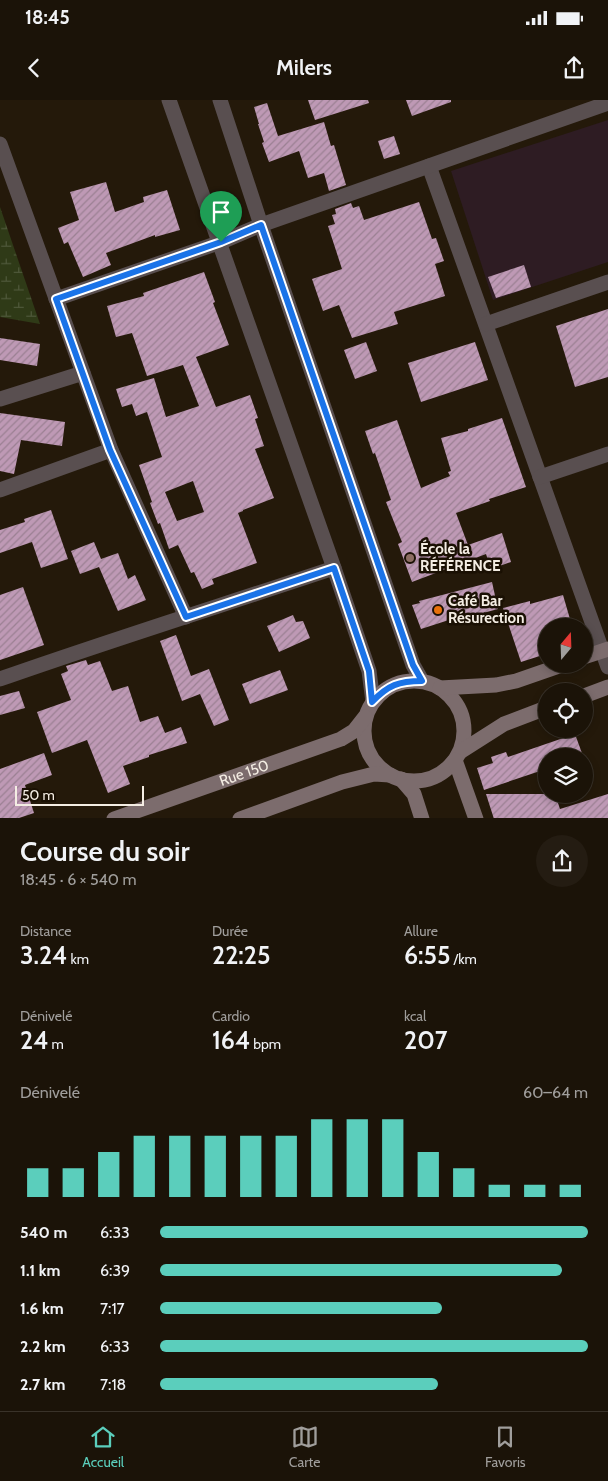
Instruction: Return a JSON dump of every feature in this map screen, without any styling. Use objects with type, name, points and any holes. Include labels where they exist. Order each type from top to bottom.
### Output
[{"type":"main road","points":[[593,654],[605,650]]},
{"type":"main road","points":[[440,688],[496,685],[516,681],[539,673]]},
{"type":"main road","points":[[422,818],[414,794],[395,777],[379,767],[370,756],[365,744],[363,730],[365,717],[372,702],[394,684],[407,681],[422,681],[440,688],[454,700],[462,717],[464,734],[457,756],[476,818]]},
{"type":"main road","points":[[593,693],[608,687]]},
{"type":"main road","points":[[240,818],[342,782],[374,774],[416,781],[431,778],[444,771],[457,756],[504,724],[538,711]]},
{"type":"main road","name":"Rue 150","points":[[114,818],[341,739],[354,731],[365,717]]},
{"type":"street","points":[[169,100],[221,242],[369,671],[372,702]]},
{"type":"street","points":[[220,100],[261,225],[413,665],[422,681]]},
{"type":"street","points":[[56,299],[608,104]]},
{"type":"street","points":[[0,146],[110,450],[186,617]]},
{"type":"street","points":[[429,166],[540,477],[605,650],[608,667]]},
{"type":"street","points":[[486,324],[608,282]]},
{"type":"street","points":[[0,399],[83,373]]},
{"type":"street","points":[[0,490],[110,450]]},
{"type":"street","points":[[540,477],[608,454]]},
{"type":"street","points":[[0,679],[70,654],[334,568]]},
{"type":"shaded area","points":[[608,120],[608,262],[493,300],[451,171]]},
{"type":"green space","points":[[0,207],[40,324],[0,317]]},
{"type":"building","points":[[308,100],[368,100],[369,103],[315,120]]},
{"type":"building","points":[[406,100],[451,100],[451,102],[412,116]]},
{"type":"building","points":[[267,103],[278,136],[324,122],[331,146],[334,145],[346,185],[329,191],[324,173],[308,178],[299,151],[269,162],[262,143],[264,142],[254,107]]},
{"type":"building","points":[[394,136],[400,154],[384,159],[378,141]]},
{"type":"building","points":[[106,182],[115,212],[144,202],[143,197],[167,190],[180,230],[155,237],[155,235],[106,253],[111,265],[83,277],[68,242],[64,244],[58,228],[79,220],[70,192]]},
{"type":"building","points":[[419,202],[432,239],[436,238],[444,261],[435,264],[445,296],[394,312],[398,324],[352,338],[339,305],[323,311],[312,279],[342,269],[328,226],[335,224],[332,215],[336,214],[335,209],[351,203],[353,208],[359,206],[364,220]]},
{"type":"building","points":[[524,265],[531,287],[496,298],[488,277]]},
{"type":"building","points":[[204,272],[215,302],[213,303],[229,345],[196,357],[216,407],[250,395],[258,418],[255,419],[264,446],[255,449],[274,498],[238,513],[257,563],[212,579],[214,584],[202,589],[194,572],[191,573],[178,545],[169,549],[160,523],[158,524],[150,503],[152,502],[139,465],[162,457],[147,412],[136,416],[132,404],[122,407],[116,389],[154,378],[166,417],[199,406],[183,365],[147,376],[132,333],[116,337],[107,306],[144,296],[143,293]],"holes":[[[193,481],[204,512],[177,521],[165,492]]]},
{"type":"building","points":[[608,309],[608,377],[575,387],[556,326]]},
{"type":"building","points":[[0,338],[40,344],[37,366],[0,360]]},
{"type":"building","points":[[366,342],[377,371],[355,379],[344,350]]},
{"type":"building","points":[[475,342],[488,380],[421,402],[408,363]]},
{"type":"building","points":[[0,413],[65,422],[62,446],[21,440],[14,474],[0,471]]},
{"type":"building","points":[[502,418],[526,487],[489,499],[490,501],[456,513],[468,545],[502,533],[511,562],[491,569],[486,554],[412,582],[398,544],[402,542],[386,502],[391,500],[375,453],[373,454],[365,431],[397,420],[421,488],[450,476],[448,472],[451,471],[441,438],[468,431],[468,429]]},
{"type":"building","points":[[51,510],[68,559],[41,568],[32,542],[0,553],[0,530],[25,522],[24,519]]},
{"type":"building","points":[[94,542],[101,559],[118,553],[128,579],[135,575],[146,600],[118,611],[99,567],[80,574],[71,551]]},
{"type":"building","points":[[492,582],[498,609],[453,621],[452,619],[421,629],[412,605],[420,603],[419,601]]},
{"type":"building","points":[[23,587],[44,645],[0,660],[0,595]]},
{"type":"building","points":[[563,595],[570,618],[538,618],[538,657],[521,662],[503,608],[530,601],[530,604]]},
{"type":"building","points":[[293,615],[296,622],[303,621],[310,638],[279,652],[267,626]]},
{"type":"building","points":[[176,635],[191,676],[209,669],[229,720],[214,726],[200,694],[182,701],[160,641]]},
{"type":"building","points":[[86,660],[88,665],[100,661],[112,691],[128,686],[140,722],[158,716],[165,733],[181,727],[187,743],[149,755],[149,757],[123,766],[130,784],[108,793],[87,740],[52,753],[37,712],[71,700],[61,674],[68,671],[66,666]]},
{"type":"building","points":[[280,670],[288,690],[250,704],[242,684]]},
{"type":"building","points":[[19,691],[25,708],[0,715],[0,696]]},
{"type":"building","points":[[563,738],[576,738],[580,748],[538,748],[538,772],[484,790],[477,768],[493,763],[491,757],[506,752],[508,757]]},
{"type":"building","points":[[44,753],[52,775],[25,785],[34,813],[19,818],[0,818],[0,769]]},
{"type":"building","points":[[486,794],[538,794],[538,803],[558,803],[560,809],[579,803],[593,803],[593,799],[608,794],[608,818],[494,818]]},
{"type":"place","name":"École la RÉFÉRENCE","points":[[410,558]]},
{"type":"place","name":"Café Bar Résurection","points":[[438,610]]},
{"type":"route","points":[[261,225],[413,665],[422,681],[407,681],[394,684],[372,702],[369,671],[334,568],[186,617],[110,450],[56,299],[221,242],[261,225]]}]
